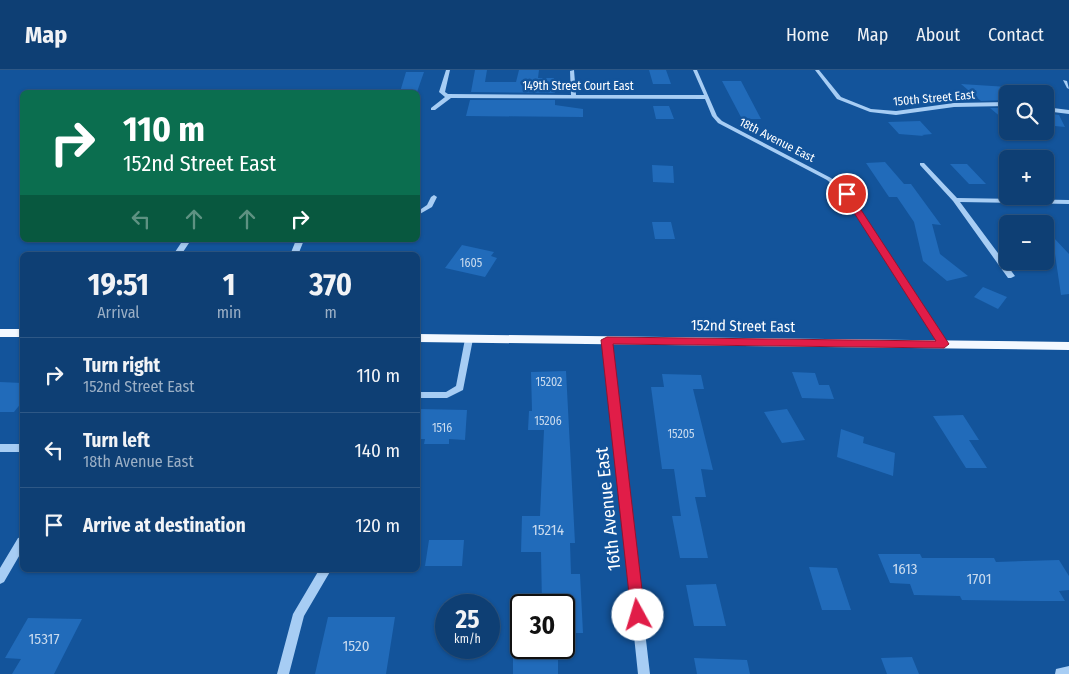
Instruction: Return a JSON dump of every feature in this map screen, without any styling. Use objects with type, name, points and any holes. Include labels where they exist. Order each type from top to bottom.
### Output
[{"type":"main road","points":[[0,333],[20,333]]},
{"type":"main road","name":"152nd Street East","points":[[420,338],[1069,346]]},
{"type":"street","points":[[433,109],[450,96],[442,92],[448,70]]},
{"type":"street","name":"18th Avenue East","points":[[695,70],[706,97],[720,122],[829,179],[847,194],[944,344]]},
{"type":"street","name":"150th Street East","points":[[817,70],[836,95],[854,106],[886,112],[904,112],[954,105],[999,104]]},
{"type":"street","points":[[572,71],[574,96]]},
{"type":"street","points":[[1065,80],[1069,88]]},
{"type":"street","name":"149th Street Court East","points":[[450,96],[706,97]]},
{"type":"street","points":[[1054,110],[1069,112]]},
{"type":"street","points":[[922,164],[955,200],[1011,276]]},
{"type":"street","points":[[420,212],[430,206],[434,196]]},
{"type":"street","points":[[955,200],[1069,202]]},
{"type":"street","points":[[420,395],[447,395],[460,388],[469,339]]},
{"type":"street","name":"16th Avenue East","points":[[607,340],[644,674]]},
{"type":"street","points":[[0,448],[20,448]]},
{"type":"street","points":[[0,578],[20,545]]},
{"type":"street","points":[[283,674],[299,614],[325,572]]},
{"type":"street","points":[[1061,674],[1069,672]]},
{"type":"building","points":[[475,70],[487,70],[485,82],[516,82],[519,70],[539,70],[538,78],[554,78],[555,93],[471,92]]},
{"type":"building","points":[[649,70],[666,70],[671,84],[653,84]]},
{"type":"building","points":[[406,72],[424,72],[418,90],[401,90]]},
{"type":"building","points":[[722,81],[741,81],[761,119],[742,119]]},
{"type":"building","points":[[961,84],[999,86],[999,100],[981,101]]},
{"type":"building","points":[[470,100],[555,100],[555,105],[583,109],[583,117],[466,116]]},
{"type":"building","points":[[653,106],[669,106],[674,119],[656,119]]},
{"type":"building","points":[[990,108],[999,108],[999,116]]},
{"type":"building","points":[[1054,114],[1059,115],[1065,127],[1054,126]]},
{"type":"building","points":[[920,121],[932,134],[922,135],[924,136],[899,134],[888,122]]},
{"type":"building","points":[[885,162],[904,184],[911,184],[941,225],[932,224],[940,254],[968,276],[947,281],[923,261],[914,222],[897,197],[889,197],[866,163]]},
{"type":"building","points":[[950,164],[967,164],[986,184],[969,184]]},
{"type":"building","points":[[652,165],[673,166],[674,183],[653,182]]},
{"type":"building","points":[[652,222],[671,222],[675,239],[655,239]]},
{"type":"building","points":[[1054,238],[1069,254],[1069,294],[1061,295]]},
{"type":"building","points":[[462,245],[494,252],[491,256],[497,258],[485,277],[445,268]]},
{"type":"building","points":[[983,287],[1007,297],[998,309],[974,297]]},
{"type":"building","points":[[566,371],[575,543],[570,543],[571,574],[580,574],[583,633],[575,633],[575,594],[542,594],[541,552],[521,552],[522,516],[540,516],[544,430],[528,430],[529,411],[532,411],[531,372]]},
{"type":"building","points":[[792,372],[815,373],[819,385],[829,385],[834,399],[802,398]]},
{"type":"building","points":[[662,374],[701,375],[704,389],[693,389],[713,470],[701,469],[706,497],[695,497],[708,558],[680,558],[672,516],[681,516],[674,469],[662,469],[651,387],[664,387]]},
{"type":"building","points":[[0,382],[20,383],[20,404],[14,412],[0,412]]},
{"type":"building","points":[[420,409],[467,410],[465,440],[449,439],[449,444],[424,444],[425,439],[420,439]]},
{"type":"building","points":[[787,409],[805,440],[782,443],[764,412]]},
{"type":"building","points":[[963,415],[979,440],[969,440],[987,468],[966,468],[933,416]]},
{"type":"building","points":[[841,429],[864,437],[863,443],[895,453],[893,476],[837,457]]},
{"type":"building","points":[[429,540],[464,540],[462,566],[425,566]]},
{"type":"building","points":[[878,554],[920,554],[922,558],[994,558],[996,562],[1059,560],[1069,576],[1069,590],[1059,591],[1065,601],[962,600],[960,596],[914,595],[910,584],[890,583]]},
{"type":"building","points":[[809,567],[837,568],[851,610],[822,610]]},
{"type":"building","points":[[716,584],[726,626],[694,626],[686,585]]},
{"type":"building","points":[[328,617],[395,617],[386,674],[315,674]]},
{"type":"building","points":[[28,618],[82,619],[54,674],[12,674],[21,659],[5,658]]},
{"type":"building","points":[[912,657],[919,674],[887,674],[881,658]]},
{"type":"building","points":[[694,658],[747,660],[750,674],[697,674]]},
{"type":"building","points":[[513,659],[558,659],[558,674],[513,674]]},
{"type":"route","points":[[638,615],[607,340],[944,344],[847,194]]}]
